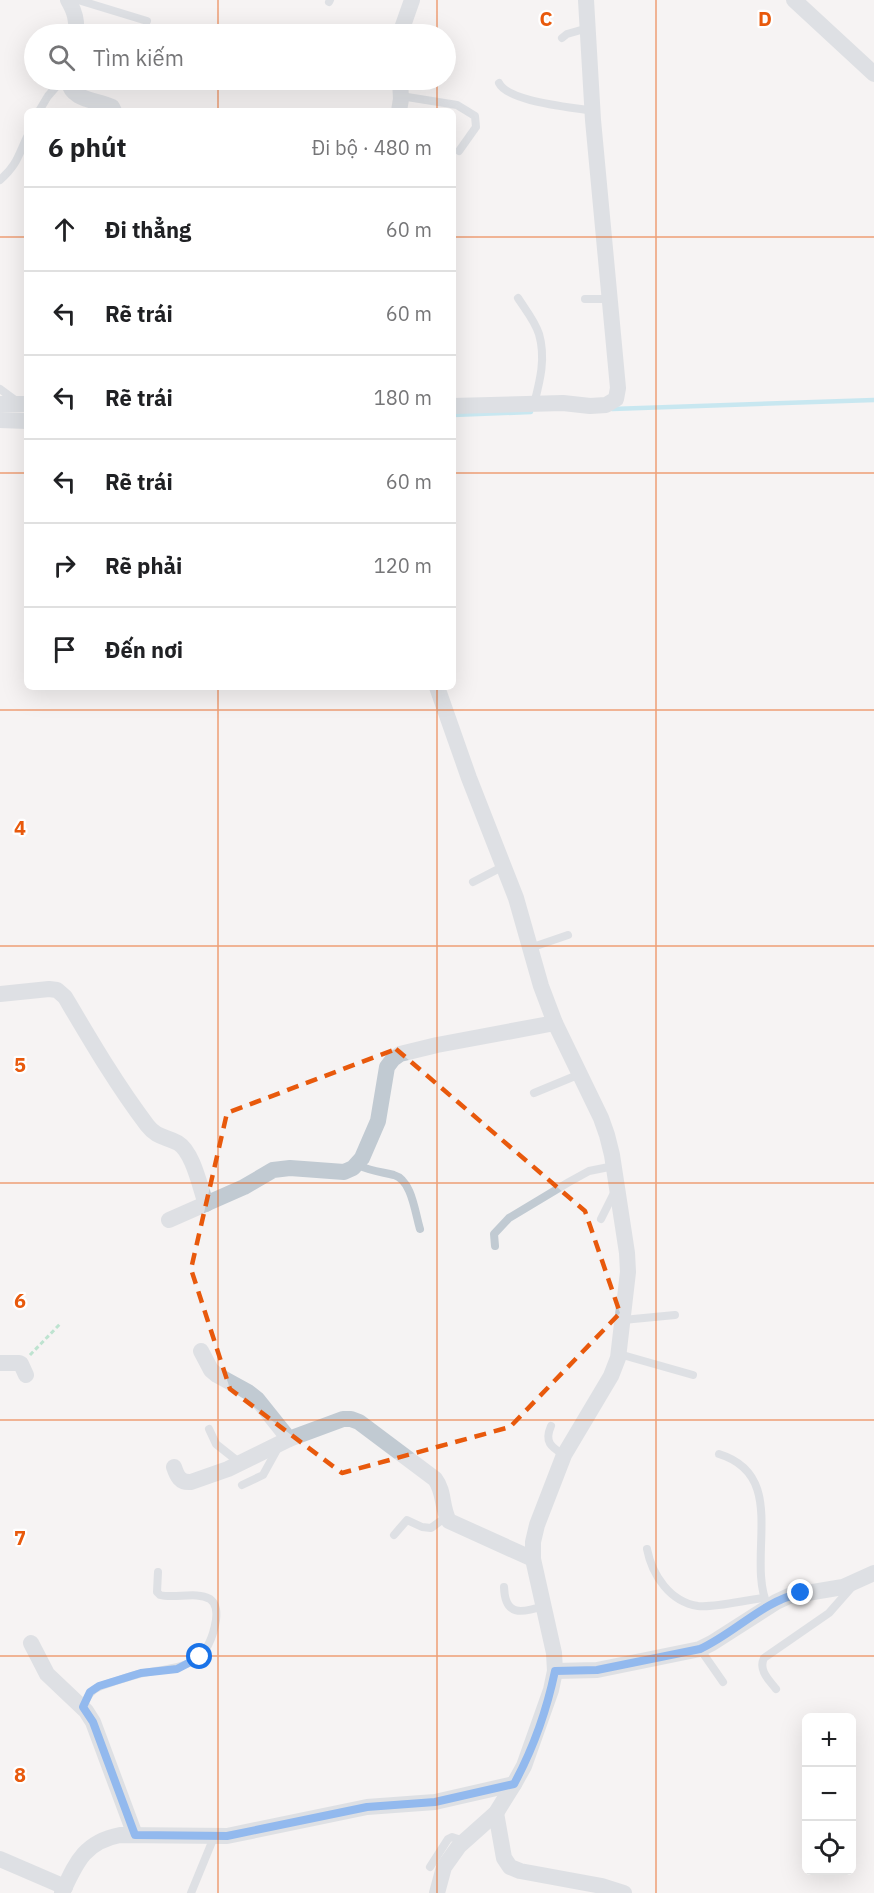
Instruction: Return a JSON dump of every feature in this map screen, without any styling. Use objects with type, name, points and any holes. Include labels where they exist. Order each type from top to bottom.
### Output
[{"type":"street","points":[[68,0],[75,11],[77,24]]},
{"type":"street","points":[[404,24],[412,0]]},
{"type":"street","points":[[456,406],[606,405],[616,399],[618,388],[593,111],[586,0]]},
{"type":"street","points":[[794,0],[874,74]]},
{"type":"street","points":[[71,90],[76,95],[112,108]]},
{"type":"street","points":[[0,404],[24,404]]},
{"type":"street","points":[[0,420],[24,421]]},
{"type":"street","points":[[437,1893],[444,1867],[464,1841],[495,1813],[514,1784],[524,1766],[551,1690],[555,1671],[554,1653],[533,1559],[533,1542],[537,1525],[564,1455],[611,1376],[619,1354],[628,1272],[614,1166],[601,1118],[555,1023],[536,973],[516,898],[469,778],[438,690]]},
{"type":"street","points":[[0,994],[49,989],[57,990],[64,997],[127,1098],[152,1131],[161,1138],[176,1142],[185,1148],[206,1204]]},
{"type":"street","points":[[170,1220],[244,1187],[273,1170],[291,1168],[344,1172],[358,1165],[378,1121],[387,1067],[393,1059],[411,1051],[555,1023]]},
{"type":"street","points":[[201,1351],[211,1370],[256,1399],[285,1442]]},
{"type":"street","points":[[0,1363],[15,1362],[23,1370]]},
{"type":"street","points":[[174,1467],[180,1480],[185,1483],[191,1482],[240,1464],[285,1442],[343,1419],[359,1422],[435,1479],[442,1492],[446,1517],[452,1523],[533,1559]]},
{"type":"street","points":[[555,1671],[597,1670],[700,1649],[712,1643],[766,1602],[789,1596],[835,1590],[874,1573]]},
{"type":"street","points":[[31,1643],[47,1674],[83,1707],[93,1722],[135,1835]]},
{"type":"street","points":[[0,1859],[63,1890],[78,1860],[91,1846],[105,1838],[120,1835],[214,1837],[367,1807],[435,1802],[514,1784]]},
{"type":"street","points":[[495,1813],[504,1858],[510,1867],[520,1871],[602,1886],[624,1893]]},
{"type":"lane","points":[[78,0],[147,21]]},
{"type":"lane","points":[[562,38],[567,34],[589,28]]},
{"type":"lane","points":[[499,83],[507,92],[519,97],[593,111]]},
{"type":"lane","points":[[41,108],[53,90]]},
{"type":"lane","points":[[400,95],[457,105],[475,116],[476,127],[459,151]]},
{"type":"lane","points":[[0,180],[13,169],[24,146]]},
{"type":"lane","points":[[518,298],[539,334],[543,362],[534,404]]},
{"type":"lane","points":[[585,299],[610,299]]},
{"type":"lane","points":[[0,389],[24,404]]},
{"type":"lane","points":[[473,882],[504,866]]},
{"type":"lane","points":[[530,948],[568,935]]},
{"type":"lane","points":[[534,1093],[580,1074]]},
{"type":"lane","points":[[358,1165],[373,1171],[398,1176],[404,1181],[420,1228]]},
{"type":"lane","points":[[495,1246],[494,1234],[509,1218],[589,1171],[614,1166]]},
{"type":"lane","points":[[601,1219],[617,1188]]},
{"type":"lane","points":[[624,1320],[675,1315]]},
{"type":"lane","points":[[619,1354],[693,1375]]},
{"type":"lane","points":[[550,1426],[548,1442],[564,1455]]},
{"type":"lane","points":[[209,1429],[216,1444],[240,1464]]},
{"type":"lane","points":[[242,1485],[263,1475],[285,1442]]},
{"type":"lane","points":[[647,1549],[653,1568],[665,1588],[687,1603],[708,1606],[766,1602],[761,1581],[761,1511],[757,1487],[746,1468],[719,1455]]},
{"type":"lane","points":[[394,1535],[407,1520],[427,1529],[446,1517]]},
{"type":"lane","points":[[83,1707],[90,1692],[99,1686],[141,1673],[177,1669],[200,1657],[214,1631],[216,1606],[212,1601],[203,1597],[160,1595],[156,1592],[158,1572]]},
{"type":"lane","points":[[776,1689],[761,1666],[764,1658],[829,1613],[857,1581]]},
{"type":"lane","points":[[504,1587],[504,1597],[508,1605],[518,1611],[525,1612],[544,1606]]},
{"type":"lane","points":[[700,1649],[723,1682]]},
{"type":"lane","points":[[191,1893],[214,1837]]},
{"type":"lane","points":[[430,1866],[448,1839],[452,1837],[464,1841]]},
{"type":"path","points":[[23,1370],[60,1324]]},
{"type":"highlighted area","points":[[396,1049],[585,1211],[620,1313],[510,1427],[342,1473],[230,1389],[191,1269],[227,1113]]},
{"type":"waterway","points":[[612,409],[874,400]]},
{"type":"waterway","points":[[456,415],[531,412]]},
{"type":"route","points":[[200,1657],[177,1669],[141,1673],[99,1686],[90,1692],[83,1707],[93,1722],[135,1835],[227,1836],[367,1807],[435,1802],[514,1784],[524,1766],[551,1690],[555,1671],[597,1670],[700,1649],[776,1602],[801,1593]]}]
